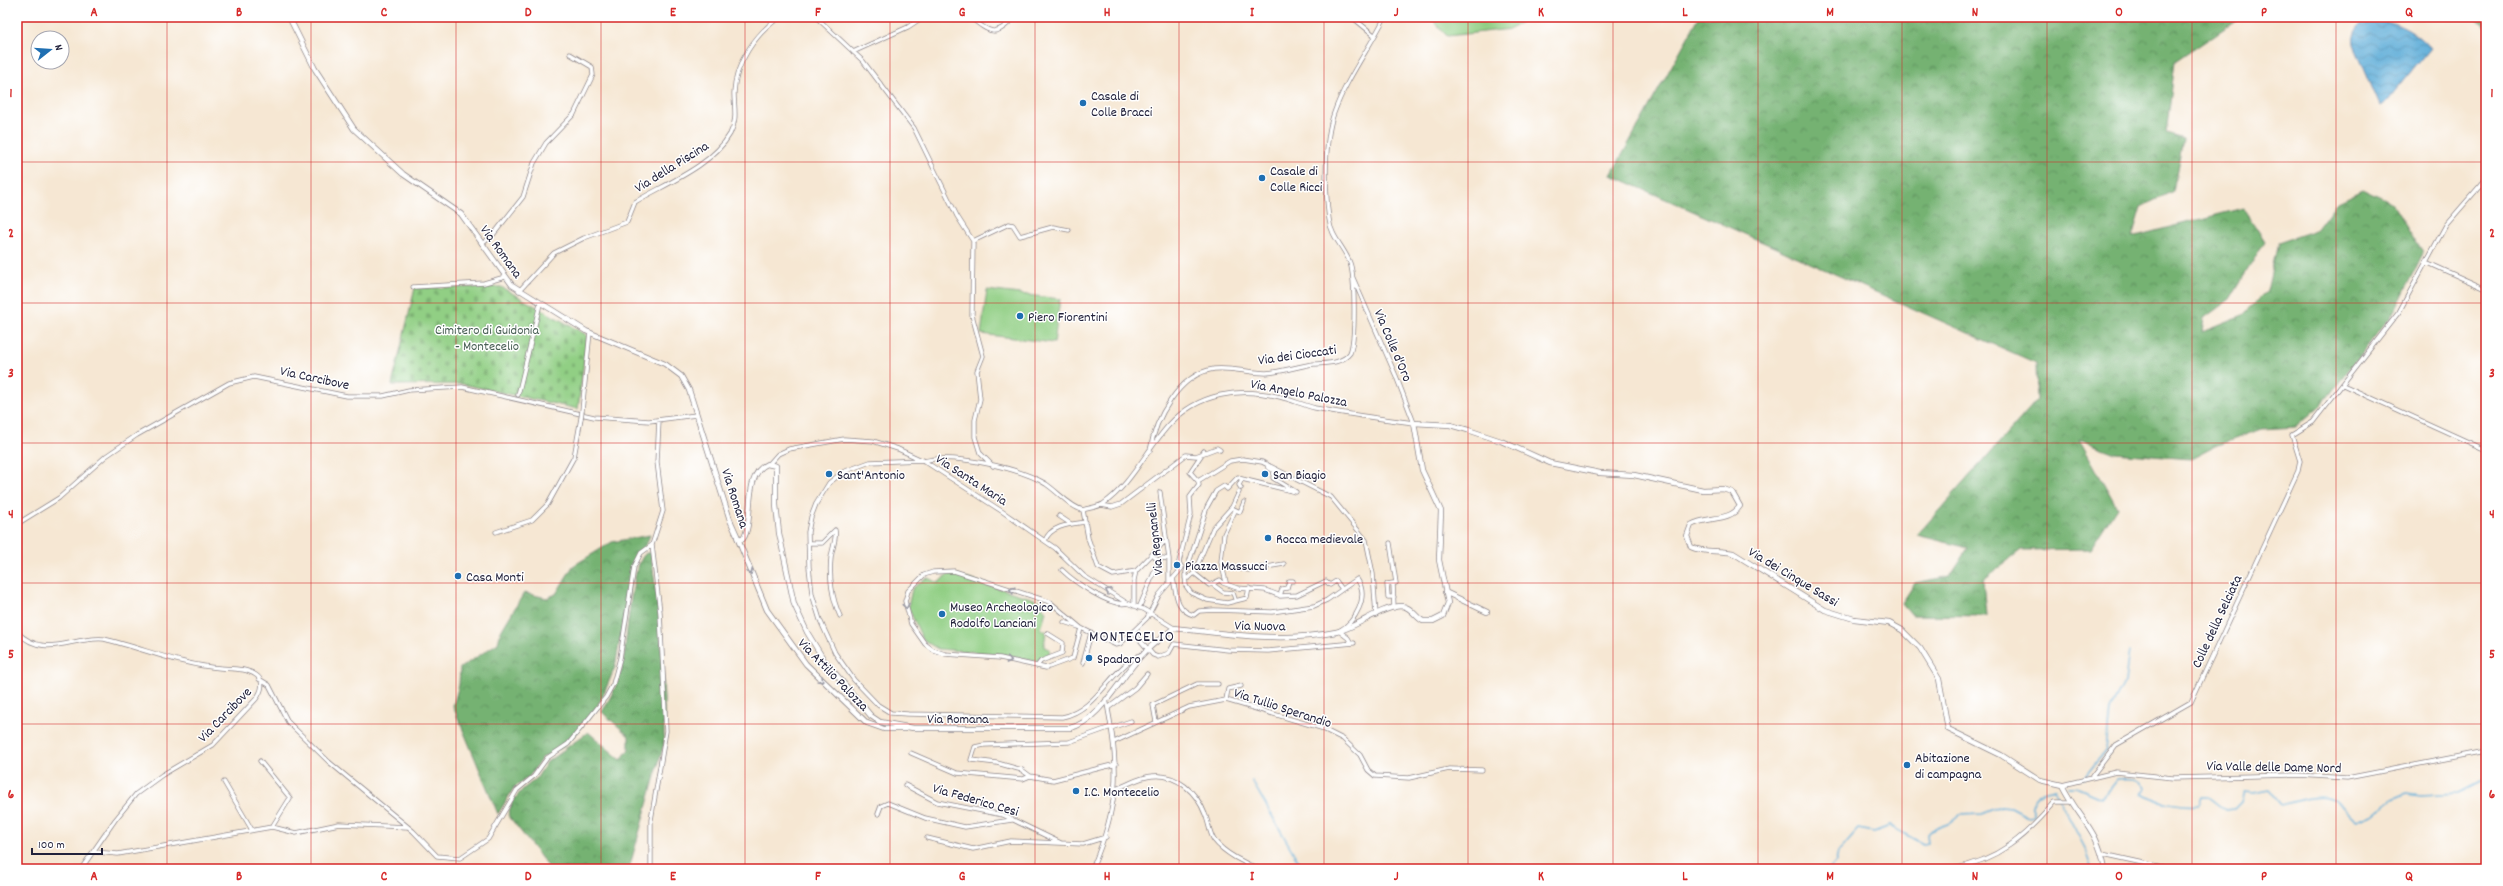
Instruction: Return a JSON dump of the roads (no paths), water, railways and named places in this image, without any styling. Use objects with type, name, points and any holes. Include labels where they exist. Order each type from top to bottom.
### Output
[{"type":"street","name":"Via Romana","points":[[289,17],[315,69],[356,132],[403,174],[459,212],[505,277],[519,291],[590,332],[640,351],[673,369],[686,383],[736,535],[740,540],[745,536],[756,477],[762,467],[770,463],[775,465],[777,470],[776,515],[787,580],[794,604],[807,632],[832,672],[871,716],[880,722],[908,728],[1067,728],[1088,720],[1103,704],[1106,698],[1143,653],[1148,649]]},
{"type":"street","name":"Via della Piscina","points":[[519,291],[554,252],[584,238],[627,222],[635,202],[656,193],[718,150],[733,126],[736,118],[735,84],[752,43],[765,27],[780,17]]},
{"type":"street","points":[[816,17],[868,67],[915,131],[956,213],[973,241],[972,315],[982,356],[977,371],[980,399],[975,421],[975,437],[980,453],[993,466]]},
{"type":"street","points":[[853,52],[908,27],[923,17]]},
{"type":"street","points":[[970,17],[986,29],[996,32],[1004,29],[1014,17]]},
{"type":"street","points":[[1352,17],[1374,35]]},
{"type":"street","name":"Via dei Cioccati","points":[[1150,451],[1154,433],[1170,402],[1183,386],[1201,374],[1222,369],[1271,372],[1337,361],[1347,357],[1352,349],[1354,337],[1352,276],[1350,262],[1332,232],[1328,218],[1329,134],[1336,109],[1374,35],[1385,17]]},
{"type":"street","points":[[482,244],[493,235],[523,198],[530,172],[541,150],[571,118],[593,75],[592,67],[570,54]]},
{"type":"street","points":[[2486,179],[2446,225],[2399,312],[2343,385],[2486,450]]},
{"type":"street","points":[[973,241],[1009,224],[1020,236],[1053,227],[1069,230]]},
{"type":"street","points":[[2426,262],[2486,289]]},
{"type":"street","name":"Via Colle d'Oro","points":[[1352,276],[1396,376],[1414,423]]},
{"type":"street","points":[[413,287],[484,283],[505,277]]},
{"type":"street","points":[[518,394],[540,304]]},
{"type":"street","points":[[496,532],[532,520],[550,501],[574,457],[582,418],[590,332]]},
{"type":"street","name":"Via Carcibove","points":[[17,524],[59,498],[106,456],[137,435],[229,383],[254,377],[334,395],[361,397],[383,396],[410,390],[462,387],[594,417],[659,420],[696,415]]},
{"type":"street","name":"Colle della Selciata","points":[[2092,776],[2116,745],[2190,702],[2298,471],[2300,461],[2292,435],[2314,422],[2343,385]]},
{"type":"street","name":"Via Angelo Palozza","points":[[1084,510],[1101,505],[1140,466],[1163,431],[1189,407],[1209,397],[1232,393],[1263,394],[1315,408],[1414,423]]},
{"type":"street","points":[[651,869],[651,820],[666,731],[660,612],[652,545],[663,511],[657,464],[659,420]]},
{"type":"street","points":[[1390,544],[1396,583],[1393,583],[1394,608],[1407,607],[1421,620],[1433,621],[1447,611],[1448,603],[1439,560],[1441,511],[1422,470],[1414,423]]},
{"type":"street","name":"Via dei Cinque Sassi","points":[[1414,423],[1450,425],[1468,430],[1501,440],[1534,457],[1550,463],[1600,473],[1634,475],[1703,490],[1723,489],[1732,492],[1740,506],[1736,512],[1732,515],[1710,518],[1691,525],[1686,536],[1690,547],[1700,551],[1722,550],[1733,553],[1825,610],[1848,618],[1889,623],[1902,630],[1920,648],[1939,679],[1948,729],[2001,755],[2040,780],[2062,785]]},
{"type":"street","name":"Via Santa Maria","points":[[770,463],[780,453],[790,449],[854,439],[883,443],[923,460],[1045,541],[1084,576],[1127,603],[1150,613],[1174,628]]},
{"type":"street","points":[[1101,505],[1108,507],[1119,505],[1186,455],[1196,456],[1217,448],[1220,450]]},
{"type":"street","points":[[1186,572],[1182,568],[1180,559],[1191,514],[1190,497],[1199,484],[1198,480],[1190,472],[1204,452]]},
{"type":"street","points":[[1136,571],[1113,575],[1098,567],[1094,562],[1084,510],[1077,508],[1055,490],[1030,475],[958,459],[870,462],[854,466],[835,477],[826,486],[813,509],[809,524],[808,543],[812,594],[828,639],[838,658],[854,680],[876,704],[889,712],[920,715],[1066,716],[1086,706],[1125,663],[1143,653]]},
{"type":"street","points":[[1198,480],[1230,460],[1243,459],[1267,464],[1331,497],[1366,540],[1373,574],[1376,615]]},
{"type":"street","points":[[1249,588],[1247,598],[1235,599],[1226,603],[1207,600],[1191,593],[1186,586],[1185,578],[1205,513],[1216,491],[1224,486],[1227,489],[1236,478],[1296,492],[1273,478],[1274,470],[1268,468],[1267,464]]},
{"type":"street","points":[[1185,578],[1189,578],[1194,572],[1213,528],[1232,507],[1240,490],[1239,485],[1242,479]]},
{"type":"street","name":"Via Regnanelli","points":[[1160,492],[1165,541],[1169,559],[1169,583]]},
{"type":"street","points":[[1235,511],[1240,512],[1244,502]]},
{"type":"street","points":[[1232,507],[1235,511]]},
{"type":"street","points":[[1226,582],[1221,562],[1224,534],[1235,511]]},
{"type":"street","points":[[1059,516],[1071,524]]},
{"type":"street","points":[[1045,541],[1052,532],[1071,524],[1086,522]]},
{"type":"street","points":[[808,543],[822,543],[835,530],[831,560],[831,578],[835,606],[840,616]]},
{"type":"street","name":"Via Attilio Palozza","points":[[736,535],[767,610],[806,664],[868,724],[891,730],[908,728]]},
{"type":"street","points":[[1134,606],[1134,580],[1136,571],[1165,541]]},
{"type":"street","points":[[259,679],[269,685],[284,715],[293,726],[334,766],[408,827],[434,854],[442,857],[462,857],[488,839],[517,790],[534,776],[547,758],[568,744],[608,694],[620,658],[634,567],[641,554],[652,545]]},
{"type":"street","points":[[1152,555],[1160,561]]},
{"type":"street","points":[[1142,609],[1160,561],[1162,558],[1169,559]]},
{"type":"street","points":[[1223,569],[1229,567],[1249,570],[1284,564]]},
{"type":"street","points":[[1064,622],[1081,628],[1116,645],[1120,644],[1147,618],[1159,595],[1182,568]]},
{"type":"street","points":[[1062,570],[1076,582],[1103,597],[1119,604],[1127,603]]},
{"type":"street","points":[[954,571],[1050,602],[1081,628],[1073,658],[1046,668],[1000,658],[945,654],[934,650],[925,644],[911,624],[905,601],[908,591],[924,575],[933,572],[954,571]]},
{"type":"street","points":[[1194,572],[1209,585],[1212,584],[1223,592],[1232,593],[1235,599]]},
{"type":"street","points":[[1133,632],[1148,649],[1158,657],[1169,652],[1174,644],[1228,650],[1268,651],[1353,643],[1339,631],[1352,620],[1360,605],[1361,591],[1356,579],[1314,606],[1272,612],[1214,610],[1199,611],[1194,615],[1184,611],[1180,604],[1173,578]]},
{"type":"street","points":[[1212,584],[1220,580],[1237,588],[1265,590],[1280,596],[1297,595],[1326,581],[1330,585],[1336,581],[1342,589]]},
{"type":"street","points":[[1280,596],[1282,589],[1287,588],[1289,581],[1293,581]]},
{"type":"street","points":[[1445,592],[1487,612]]},
{"type":"street","name":"Via Nuova","points":[[1174,628],[1226,635],[1302,636],[1339,631],[1394,608]]},
{"type":"street","points":[[1148,649],[1174,628]]},
{"type":"street","name":"Via Carcibove","points":[[17,632],[29,642],[50,647],[91,638],[104,639],[189,664],[249,672],[259,679],[261,686],[260,694],[243,714],[210,747],[162,775],[136,794],[111,825],[95,852],[81,869]]},
{"type":"street","points":[[1037,666],[1041,661],[1062,653],[1063,643],[1048,633]]},
{"type":"street","points":[[1083,663],[1091,633]]},
{"type":"street","points":[[1108,708],[1135,688],[1147,674]]},
{"type":"street","points":[[1156,722],[1153,705],[1197,684],[1218,684]]},
{"type":"street","points":[[1226,700],[1228,689],[1241,686]]},
{"type":"street","points":[[1092,869],[1106,837],[1115,789],[1116,764],[1114,742],[1106,698]]},
{"type":"street","name":"Via Tullio Sperandio","points":[[1114,742],[1190,707],[1226,700],[1321,728],[1343,739],[1360,755],[1368,770],[1375,776],[1409,778],[1449,769],[1482,770]]},
{"type":"street","points":[[1116,764],[1053,780],[1030,776],[1022,770],[997,763],[971,760],[972,751],[975,747],[984,745],[1069,742],[1131,721]]},
{"type":"street","name":"Via Valle delle Dame Nord","points":[[2062,785],[2092,776],[2116,772],[2173,778],[2298,775],[2347,778],[2486,751]]},
{"type":"street","points":[[911,753],[957,773],[1022,779],[1030,776]]},
{"type":"street","points":[[260,761],[290,798],[272,827]]},
{"type":"street","points":[[1115,789],[1152,776],[1168,776],[1176,779],[1189,790],[1200,803],[1211,836],[1217,843],[1243,863],[1260,869]]},
{"type":"street","points":[[224,782],[252,830]]},
{"type":"street","name":"Via Federico Cesi","points":[[905,785],[938,802],[998,813],[1062,844]]},
{"type":"street","points":[[2062,785],[2072,802],[2094,832],[2103,854],[2105,869]]},
{"type":"street","points":[[1952,869],[1995,856],[2024,834],[2055,802],[2072,802]]},
{"type":"street","points":[[878,814],[881,806],[888,803],[922,817],[962,826],[975,826],[1013,819]]},
{"type":"street","points":[[95,852],[118,854],[272,827],[296,833],[336,824],[408,827]]},
{"type":"street","points":[[927,838],[973,849],[1011,842],[1087,844],[1106,837]]},
{"type":"street","points":[[2103,854],[2171,869]]},
{"type":"water","points":[[2368,18],[2394,23],[2417,36],[2430,48],[2387,101],[2380,106],[2354,45],[2356,30]]},
{"type":"waterway","points":[[2083,779],[2106,750],[2110,709],[2125,681],[2129,652]]},
{"type":"waterway","points":[[2068,787],[2076,787],[2102,798],[2117,779],[2133,779],[2141,781],[2146,787],[2141,794],[2154,799],[2169,803],[2199,805],[2202,797],[2209,797],[2226,810],[2234,809],[2241,802],[2244,792],[2253,793],[2269,790],[2281,805],[2317,797],[2331,799],[2337,802],[2357,821],[2374,814],[2392,799],[2406,793],[2421,795],[2459,793],[2486,779]]},
{"type":"waterway","points":[[1252,781],[1297,859],[1307,869]]},
{"type":"waterway","points":[[2054,789],[2087,852],[2093,869]]},
{"type":"waterway","points":[[1830,869],[1836,862],[1838,852],[1858,829],[1874,832],[1890,826],[1923,844],[1928,843],[1927,834],[1930,831],[1950,823],[1960,815],[1981,814],[2001,806],[2011,807],[2028,816],[2035,815],[2031,805],[2035,797],[2040,793],[2056,789]]},
{"type":"place","name":"Casale di Colle Bracci","points":[[1083,103]]},
{"type":"place","name":"Casale di Colle Ricci","points":[[1262,178]]},
{"type":"place","name":"Piero Fiorentini","points":[[1020,316]]},
{"type":"place","name":"Sant'Antonio","points":[[829,474]]},
{"type":"place","name":"San Biagio","points":[[1265,474]]},
{"type":"place","name":"Rocca medievale","points":[[1268,538]]},
{"type":"place","name":"Piazza Massucci","points":[[1177,565]]},
{"type":"place","name":"Casa Monti","points":[[458,576]]},
{"type":"place","name":"Museo Archeologico Rodolfo Lanciani","points":[[942,614]]},
{"type":"place","name":"Spadaro","points":[[1089,658]]},
{"type":"place","name":"Abitazione di campagna","points":[[1907,765]]},
{"type":"place","name":"I.C. Montecelio","points":[[1076,791]]},
{"type":"district","name":"MONTECELIO","points":[[1132,635]]},
{"type":"park label","name":"Cimitero di Guidonia - Montecelio","points":[[487,338]]}]
